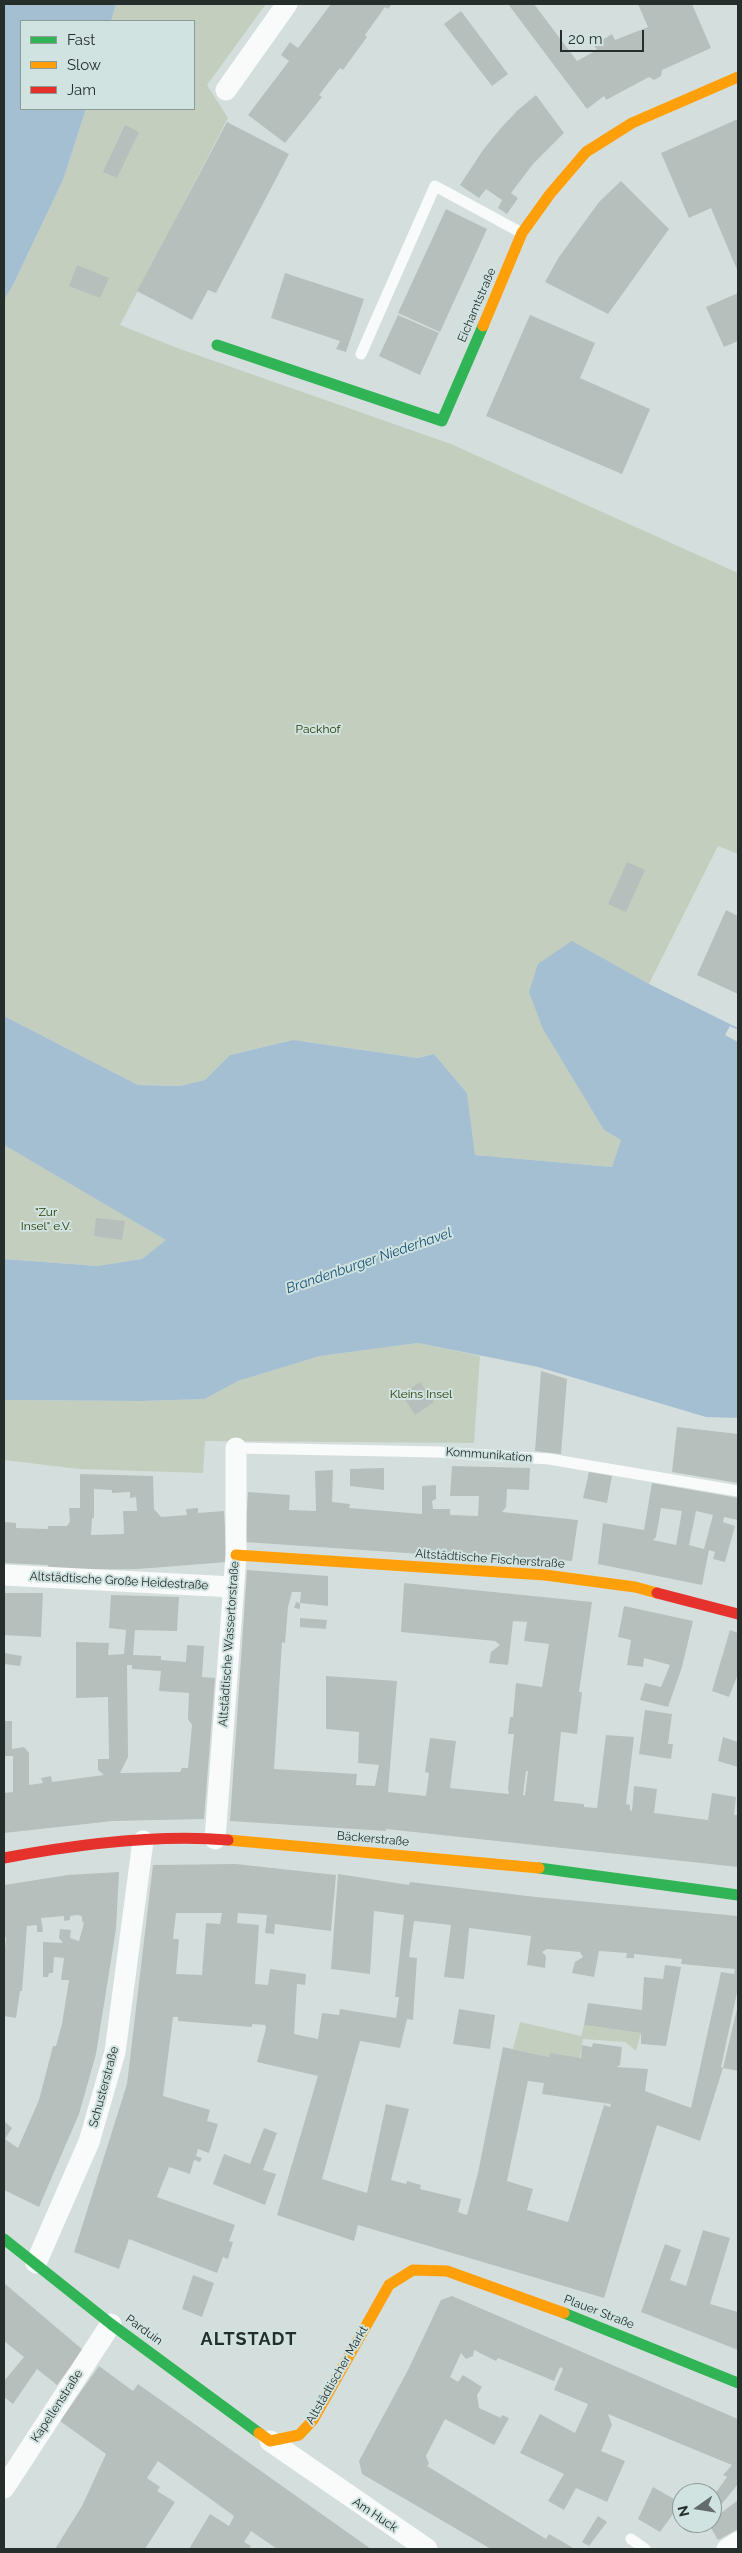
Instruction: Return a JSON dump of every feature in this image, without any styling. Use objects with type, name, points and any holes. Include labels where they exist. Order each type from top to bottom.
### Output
[{"type":"street","points":[[226,90],[287,4]]},
{"type":"street","name":"Eichamtstraße","points":[[217,345],[442,421],[522,233],[550,194],[586,152],[632,123],[738,77]]},
{"type":"street","name":"Altstädtische Wassertorstraße","points":[[215,1839],[236,1555],[236,1448]]},
{"type":"street","name":"Altstädtische Fischerstraße","points":[[236,1555],[545,1575],[634,1587],[738,1614]]},
{"type":"street","name":"Altstädtische Große Heidestraße","points":[[4,1575],[233,1587]]},
{"type":"street","name":"Bäckerstraße","points":[[4,1858],[52,1849],[143,1841],[215,1839],[514,1865],[738,1895]]},
{"type":"street","name":"Schusterstraße","points":[[36,2263],[89,2142],[115,2052],[143,1841]]},
{"type":"street","name":"Parduin","points":[[4,2239],[111,2324],[270,2441]]},
{"type":"street","name":"Altstädtischer Markt","points":[[270,2441],[299,2435],[313,2420],[389,2285],[413,2270],[447,2271]]},
{"type":"street","name":"Plauer Straße","points":[[447,2271],[543,2305],[725,2376],[738,2383]]},
{"type":"street","name":"Kapellenstraße","points":[[4,2488],[111,2324]]},
{"type":"street","name":"Am Huck","points":[[270,2441],[348,2497],[427,2549]]},
{"type":"street","points":[[727,2549],[738,2542]]},
{"type":"lane","points":[[361,354],[435,186],[522,233]]},
{"type":"lane","name":"Kommunikation","points":[[236,1448],[438,1452],[549,1460],[738,1491]]},
{"type":"lane","points":[[632,2538],[645,2549]]},
{"type":"green space","name":"Packhof","points":[[116,4],[266,4],[207,85],[228,118],[120,325],[180,349],[451,444],[738,573],[738,854],[718,846],[649,984],[572,942],[575,1080],[604,1130],[621,1140],[612,1167],[475,1155],[467,1093],[434,1054],[418,1058],[293,1040],[230,1055],[205,1080],[180,1086],[138,1085],[4,1016],[4,300],[63,180],[86,110],[195,110],[195,20],[111,20]]},
{"type":"green space","name":"\"Zur Insel\" e.V.","points":[[4,1145],[167,1240],[142,1259],[97,1266],[4,1259]]},
{"type":"green space","name":"Kleins Insel","points":[[418,1343],[480,1356],[474,1443],[205,1441],[203,1473],[79,1469],[4,1460],[4,1400],[141,1401],[205,1399],[238,1381],[320,1356]]},
{"type":"green space","points":[[520,2022],[581,2036],[584,2025],[641,2033],[636,2051],[625,2042],[583,2039],[580,2058],[549,2057],[513,2049]]},
{"type":"water","points":[[4,4],[116,4],[111,20],[20,20],[20,110],[86,110],[63,180],[4,300]]},
{"type":"water","name":"Brandenburger Niederhavel","points":[[572,941],[649,984],[738,1028],[738,1418],[706,1417],[538,1367],[418,1343],[320,1356],[238,1381],[205,1399],[141,1401],[4,1400],[4,1259],[97,1266],[142,1259],[166,1240],[4,1145],[4,1016],[138,1085],[180,1086],[205,1080],[230,1055],[293,1040],[418,1058],[434,1054],[467,1093],[475,1155],[612,1167],[621,1140],[604,1130],[543,1029],[529,992],[538,964]]},
{"type":"pier","points":[[730,1026],[738,1030],[738,1042],[725,1035]]},
{"type":"building","points":[[331,4],[392,4],[388,9],[385,7],[365,35],[367,37],[343,70],[340,68],[319,95],[322,97],[285,143],[248,115],[289,61],[281,55],[290,42],[298,48]]},
{"type":"building","points":[[508,4],[534,4],[577,61],[597,50],[594,45],[612,34],[615,40],[648,27],[638,4],[692,4],[711,48],[662,70],[661,76],[654,80],[649,77],[606,100],[604,96],[587,109]]},
{"type":"building","points":[[461,11],[508,74],[492,86],[444,24]]},
{"type":"building","points":[[536,95],[564,133],[533,164],[511,193],[518,198],[507,214],[498,208],[502,200],[486,189],[479,198],[460,185],[483,150],[500,129]]},
{"type":"building","points":[[738,119],[738,272],[711,208],[689,218],[661,153]]},
{"type":"building","points":[[227,122],[289,154],[216,293],[208,290],[192,320],[137,291]]},
{"type":"building","points":[[125,125],[139,132],[117,178],[103,172]]},
{"type":"building","points":[[621,181],[669,229],[608,314],[545,282],[559,257],[599,202]]},
{"type":"building","points":[[446,209],[487,229],[440,332],[398,313]]},
{"type":"building","points":[[77,265],[109,278],[100,298],[69,286]]},
{"type":"building","points":[[285,273],[364,299],[346,352],[336,349],[340,341],[271,318]]},
{"type":"building","points":[[738,293],[738,341],[724,347],[706,307]]},
{"type":"building","points":[[398,315],[439,333],[420,375],[379,356]]},
{"type":"building","points":[[530,315],[595,343],[580,378],[650,409],[622,474],[486,416]]},
{"type":"building","points":[[627,862],[645,870],[626,912],[608,904]]},
{"type":"building","points":[[726,910],[738,916],[738,994],[697,975]]},
{"type":"building","points":[[96,1218],[125,1221],[122,1240],[94,1236]]},
{"type":"building","points":[[541,1371],[567,1379],[561,1454],[535,1451]]},
{"type":"building","points":[[420,1382],[434,1402],[415,1415],[402,1395]]},
{"type":"building","points":[[677,1427],[738,1434],[738,1483],[672,1472]]},
{"type":"building","points":[[452,1466],[530,1468],[529,1490],[507,1489],[506,1507],[502,1512],[578,1520],[572,1561],[477,1554],[421,1554],[245,1542],[248,1492],[290,1495],[289,1510],[316,1511],[315,1471],[333,1470],[332,1502],[350,1504],[349,1508],[422,1514],[422,1486],[436,1485],[436,1499],[432,1501],[433,1509],[450,1509],[450,1515],[478,1516],[479,1496],[450,1496]]},
{"type":"building","points":[[384,1468],[384,1490],[350,1486],[350,1469]]},
{"type":"building","points":[[589,1472],[612,1476],[607,1503],[583,1498]]},
{"type":"building","points":[[80,1474],[153,1476],[154,1509],[161,1517],[187,1515],[186,1509],[198,1508],[198,1513],[224,1511],[227,1562],[138,1569],[48,1570],[48,1565],[4,1563],[4,1522],[16,1523],[16,1528],[48,1529],[48,1526],[67,1526],[70,1521],[69,1508],[80,1508]],"holes":[[[94,1489],[112,1490],[112,1493],[130,1492],[130,1498],[136,1497],[137,1511],[123,1511],[124,1534],[91,1535],[92,1518],[94,1518]]]},
{"type":"building","points":[[652,1483],[738,1498],[738,1520],[724,1517],[723,1522],[735,1526],[725,1562],[713,1559],[715,1552],[709,1550],[702,1585],[598,1564],[603,1523],[644,1530]],"holes":[[[661,1508],[682,1511],[676,1545],[653,1540],[656,1537]],[[696,1511],[713,1515],[704,1549],[689,1545]]]},
{"type":"building","points":[[247,1570],[328,1576],[328,1606],[300,1603],[301,1592],[292,1592],[288,1607],[285,1643],[282,1642],[274,1769],[357,1774],[356,1785],[375,1786],[379,1765],[358,1763],[359,1732],[326,1729],[326,1676],[397,1681],[388,1792],[426,1796],[429,1773],[425,1772],[430,1738],[456,1741],[450,1788],[509,1794],[514,1734],[508,1734],[510,1717],[513,1717],[516,1683],[542,1687],[549,1644],[524,1641],[527,1622],[513,1621],[508,1665],[489,1663],[491,1652],[500,1645],[495,1641],[401,1632],[404,1583],[592,1602],[579,1692],[582,1692],[577,1734],[561,1732],[554,1801],[584,1804],[584,1807],[597,1808],[606,1735],[634,1737],[626,1804],[630,1805],[630,1810],[632,1811],[634,1786],[657,1789],[654,1813],[708,1820],[712,1793],[736,1797],[734,1815],[738,1815],[738,1867],[386,1829],[386,1831],[230,1821]],"holes":[[[526,1771],[528,1771],[525,1795],[523,1795]]]},
{"type":"building","points":[[4,1593],[43,1593],[41,1637],[4,1635]]},
{"type":"building","points":[[111,1595],[179,1597],[177,1631],[135,1630],[133,1655],[161,1656],[161,1660],[186,1662],[187,1645],[204,1646],[202,1677],[215,1678],[204,1819],[113,1821],[4,1833],[4,1793],[13,1792],[13,1756],[4,1756],[4,1721],[12,1721],[12,1749],[24,1747],[29,1753],[29,1785],[43,1783],[41,1778],[51,1776],[52,1782],[104,1775],[98,1770],[98,1759],[109,1759],[108,1697],[76,1698],[76,1642],[109,1643],[108,1655],[124,1654],[126,1630],[109,1628]],"holes":[[[127,1665],[132,1665],[132,1669],[161,1671],[159,1691],[189,1693],[188,1719],[192,1725],[188,1768],[182,1768],[180,1772],[120,1773],[128,1757]]]},
{"type":"building","points":[[296,1602],[300,1603],[300,1609],[294,1608]]},
{"type":"building","points":[[624,1606],[693,1621],[682,1667],[668,1707],[640,1700],[645,1683],[661,1687],[670,1665],[644,1658],[643,1667],[627,1665],[631,1640],[618,1637]]},
{"type":"building","points":[[300,1618],[327,1620],[326,1629],[300,1627]]},
{"type":"building","points":[[730,1630],[738,1633],[738,1674],[729,1697],[712,1691]]},
{"type":"building","points":[[4,1653],[22,1656],[20,1666],[4,1664]]},
{"type":"building","points":[[645,1710],[672,1714],[668,1744],[673,1744],[671,1759],[639,1754]]},
{"type":"building","points":[[723,1737],[738,1742],[738,1767],[718,1761]]},
{"type":"building","points":[[236,1864],[336,1875],[331,1931],[275,1924],[274,1934],[265,1933],[267,1915],[238,1913],[237,1923],[259,1925],[255,1984],[268,1985],[270,1969],[306,1974],[305,1985],[297,1984],[294,2034],[318,2039],[322,2013],[339,2015],[340,2009],[396,2018],[399,1997],[395,1997],[404,1915],[374,1911],[370,1974],[331,1969],[338,1874],[409,1885],[410,1882],[536,1897],[738,1916],[738,1988],[721,2067],[723,2068],[700,2141],[657,2125],[604,2298],[358,2225],[354,2241],[277,2215],[318,2076],[257,2062],[266,2028],[265,2025],[252,2024],[252,2027],[178,2021],[178,2017],[173,2017],[163,2096],[210,2110],[207,2121],[218,2124],[209,2153],[198,2149],[196,2156],[202,2158],[200,2162],[194,2160],[190,2174],[169,2167],[157,2197],[235,2225],[229,2241],[233,2242],[228,2259],[223,2257],[217,2273],[129,2239],[119,2269],[74,2252],[127,2084],[153,1865]],"holes":[[[176,1913],[222,1913],[220,1924],[206,1923],[202,1975],[176,1974],[179,1939],[173,1939]],[[414,1921],[451,1925],[444,1977],[464,1979],[469,1928],[531,1936],[527,1965],[545,1968],[546,1956],[542,1952],[547,1949],[580,1952],[583,1957],[575,1962],[572,1973],[594,1977],[599,1951],[627,1953],[626,1958],[634,1958],[634,1954],[682,1959],[681,1964],[735,1969],[734,1974],[721,1972],[691,2108],[645,2091],[648,2069],[617,2067],[620,2065],[622,2047],[593,2043],[592,2047],[582,2045],[581,2058],[550,2053],[549,2057],[503,2047],[478,2173],[467,2215],[458,2212],[461,2199],[420,2189],[421,2185],[407,2181],[406,2184],[391,2180],[409,2109],[386,2104],[367,2193],[322,2179],[360,2041],[400,2048],[407,2019],[413,2020],[417,1958],[409,1957]],[[528,2081],[544,2083],[542,2094],[611,2104],[610,2107],[604,2105],[568,2222],[527,2210],[533,2189],[507,2181]]]},
{"type":"building","points":[[119,1872],[116,1929],[96,2054],[79,2114],[39,2207],[4,2190],[4,2121],[12,2128],[5,2139],[18,2148],[39,2100],[53,2046],[56,2046],[62,2024],[69,1980],[61,1980],[64,1958],[54,1957],[53,1973],[49,1973],[48,1977],[43,1977],[43,1942],[63,1943],[59,1938],[60,1929],[71,1930],[70,1938],[79,1941],[84,1923],[82,1916],[77,1915],[70,1916],[70,1920],[64,1921],[64,1916],[41,1918],[43,1932],[37,1932],[37,1925],[27,1926],[22,1991],[20,1991],[16,2018],[4,2016],[6,1937],[4,1937],[4,1885],[68,1875]]},
{"type":"building","points":[[665,1965],[681,1967],[666,2046],[641,2044],[641,2033],[584,2025],[588,2003],[642,2010],[644,1977],[663,1979]]},
{"type":"building","points":[[459,2009],[495,2015],[490,2049],[453,2044]]},
{"type":"building","points":[[738,2009],[738,2071],[723,2068]]},
{"type":"building","points":[[264,2128],[277,2133],[263,2170],[276,2174],[265,2205],[213,2184],[224,2154],[250,2164]]},
{"type":"building","points":[[703,2230],[730,2238],[710,2304],[738,2312],[738,2350],[641,2312],[665,2244],[681,2250],[670,2280],[686,2286]]},
{"type":"building","points":[[193,2275],[214,2283],[202,2317],[182,2309]]},
{"type":"building","points":[[4,2283],[83,2350],[57,2385],[37,2369],[13,2404],[4,2397],[4,2381],[24,2357],[4,2341]]},
{"type":"building","points":[[452,2296],[738,2419],[738,2484],[722,2504],[722,2484],[727,2477],[723,2475],[732,2465],[608,2414],[612,2425],[601,2451],[625,2461],[607,2502],[576,2488],[564,2510],[548,2501],[564,2474],[520,2453],[540,2414],[575,2433],[588,2404],[554,2390],[563,2369],[560,2367],[554,2381],[498,2358],[496,2361],[474,2350],[473,2356],[466,2359],[461,2353],[450,2377],[458,2382],[463,2375],[482,2387],[477,2395],[479,2408],[501,2418],[502,2415],[509,2418],[494,2445],[445,2419],[426,2456],[429,2464],[427,2466],[546,2539],[549,2534],[575,2549],[491,2549],[362,2474],[359,2461],[408,2370],[441,2300]]},
{"type":"building","points":[[99,2366],[133,2391],[138,2384],[371,2549],[277,2549],[251,2531],[244,2542],[251,2546],[249,2549],[189,2549],[210,2514],[229,2526],[234,2516],[158,2461],[147,2478],[160,2487],[157,2491],[175,2502],[145,2549],[55,2549],[82,2506],[106,2454],[60,2421]]},
{"type":"building","points":[[653,2487],[672,2498],[672,2515],[660,2532],[638,2519]]},
{"type":"building","points":[[738,2500],[738,2529],[718,2540],[714,2533],[722,2533],[722,2512]]},
{"type":"building","points":[[598,2516],[607,2522],[589,2546],[582,2542]]},
{"type":"traffic: fast","points":[[217,345],[442,421],[483,326]]},
{"type":"traffic: fast","points":[[539,1868],[738,1895]]},
{"type":"traffic: fast","points":[[4,2239],[111,2324],[259,2433]]},
{"type":"traffic: fast","points":[[564,2313],[738,2383]]},
{"type":"traffic: slow","points":[[483,326],[522,233],[550,194],[586,152],[632,123],[738,77]]},
{"type":"traffic: slow","points":[[236,1555],[545,1575],[635,1587],[657,1593]]},
{"type":"traffic: slow","points":[[228,1840],[539,1868]]},
{"type":"traffic: slow","points":[[259,2433],[270,2441],[299,2435],[313,2420],[389,2285],[413,2270],[447,2271],[564,2313]]},
{"type":"traffic: jam","points":[[657,1593],[738,1614]]},
{"type":"traffic: jam","points":[[4,1858],[116,1842],[173,1838],[228,1840]]},
{"type":"district","name":"ALTSTADT","points":[[249,2340]]}]
